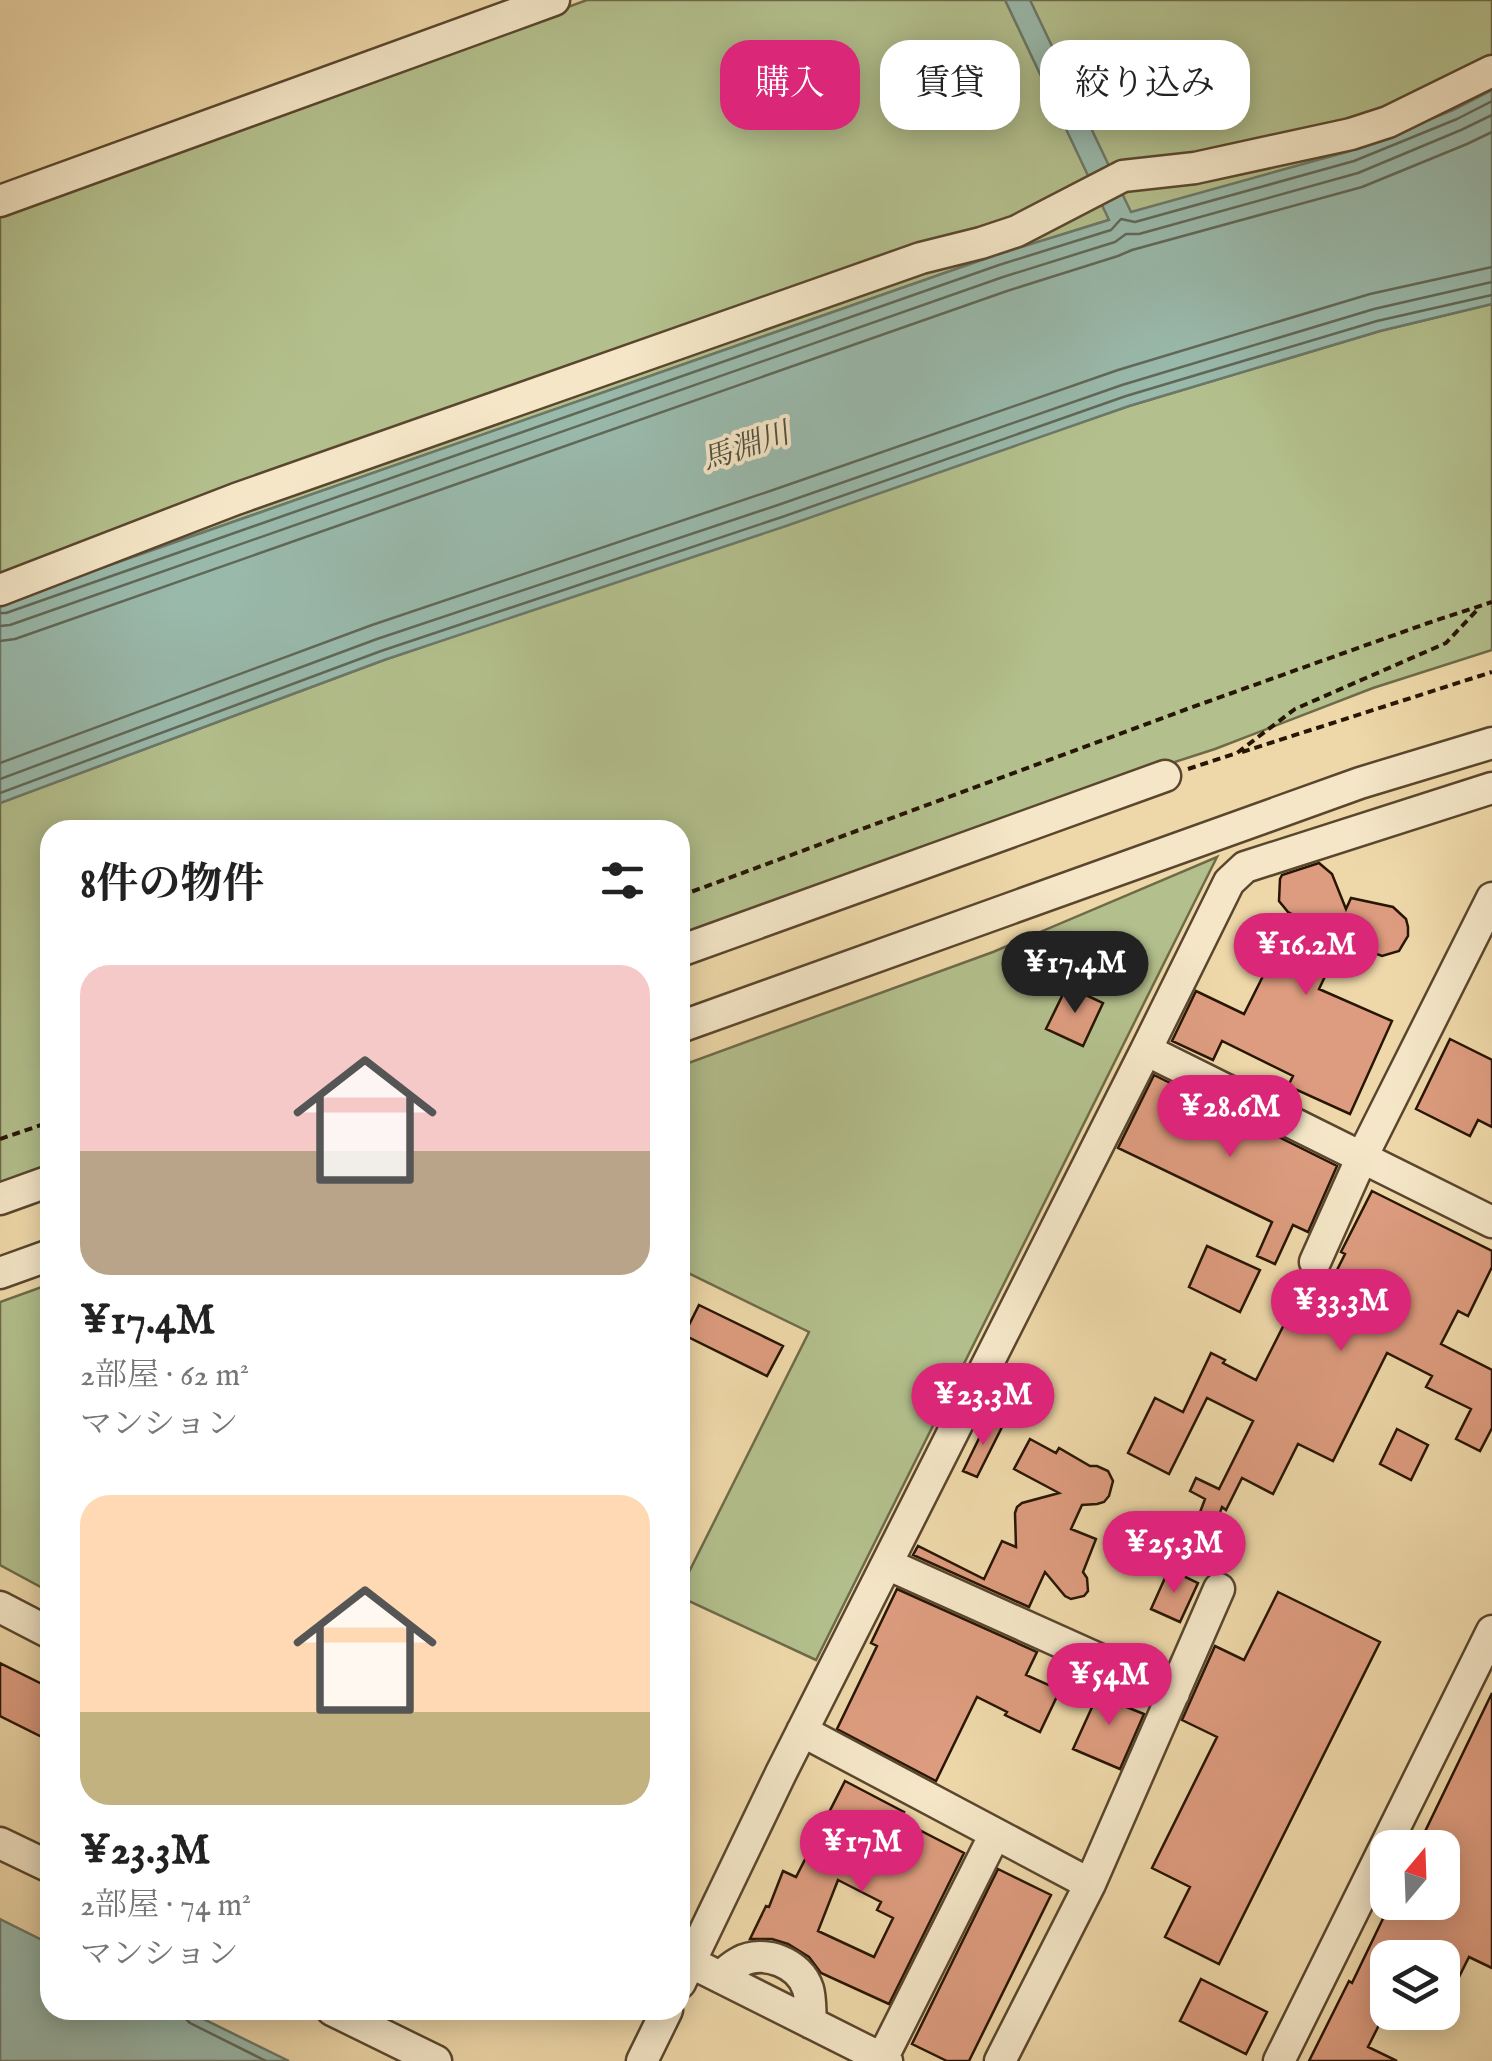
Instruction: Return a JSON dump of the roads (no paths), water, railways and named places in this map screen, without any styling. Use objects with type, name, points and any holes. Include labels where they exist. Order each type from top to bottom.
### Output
[{"type":"street","points":[[0,201],[554,0]]},
{"type":"street","points":[[0,590],[236,498],[920,258],[1017,230],[1122,176],[1195,168],[1351,134],[1388,122],[1492,71]]},
{"type":"street","points":[[690,1023],[1324,796],[1492,743]]},
{"type":"street","points":[[690,947],[1165,776]]},
{"type":"street","points":[[690,1962],[1229,882],[1245,867],[1492,788]]},
{"type":"street","points":[[1315,1262],[1362,1157],[1492,898]]},
{"type":"street","points":[[1146,1050],[1492,1222]]},
{"type":"street","points":[[0,1199],[40,1185]]},
{"type":"street","points":[[0,1273],[40,1259]]},
{"type":"street","points":[[887,1564],[1174,1693]]},
{"type":"street","points":[[1000,2061],[1090,1884],[1219,1590]]},
{"type":"street","points":[[0,1607],[40,1628]]},
{"type":"street","points":[[1279,2061],[1492,1631]]},
{"type":"street","points":[[802,1731],[1090,1884]]},
{"type":"street","points":[[690,1973],[720,1977],[883,2060],[995,1834]]},
{"type":"street","points":[[0,1843],[40,1863]]},
{"type":"street","points":[[720,1977],[740,1961],[758,1956],[781,1961],[798,1971],[808,1989],[811,2023]]},
{"type":"street","points":[[352,2020],[436,2061]]},
{"type":"street","points":[[642,2061],[662,2020]]},
{"type":"water","points":[[1005,0],[1030,0],[1049,40],[1040,40],[1040,74]]},
{"type":"water","name":"馬淵川","points":[[1492,90],[1492,304],[1380,331],[1129,406],[384,660],[0,803],[0,605],[996,255],[1109,220],[1066,130],[1092,130],[1131,212],[1350,151]]},
{"type":"water","points":[[0,1919],[40,1939],[40,2020],[205,2020],[289,2061],[0,2061]]}]
